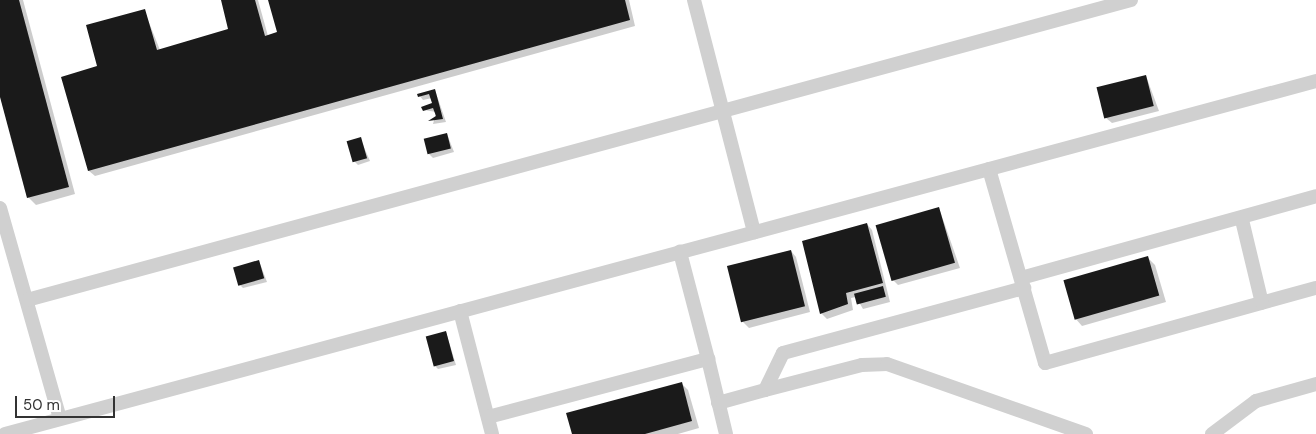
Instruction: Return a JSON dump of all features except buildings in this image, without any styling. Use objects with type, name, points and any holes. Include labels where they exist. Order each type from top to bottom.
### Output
[{"type":"lane","points":[[694,0],[726,111],[754,232]]},
{"type":"lane","points":[[27,300],[1131,0]]},
{"type":"lane","points":[[5,434],[1315,83]]},
{"type":"lane","points":[[989,169],[1045,363],[1316,288]]},
{"type":"lane","points":[[765,390],[783,353],[1242,220],[1316,196]]},
{"type":"lane","points":[[0,208],[60,419]]},
{"type":"lane","points":[[1242,220],[1262,303]]},
{"type":"lane","points":[[680,252],[726,434]]},
{"type":"lane","points":[[460,312],[492,434]]},
{"type":"lane","points":[[488,417],[708,359]]},
{"type":"lane","points":[[718,403],[862,365],[888,364],[1086,434]]},
{"type":"lane","points":[[1212,434],[1256,401],[1316,384]]}]
